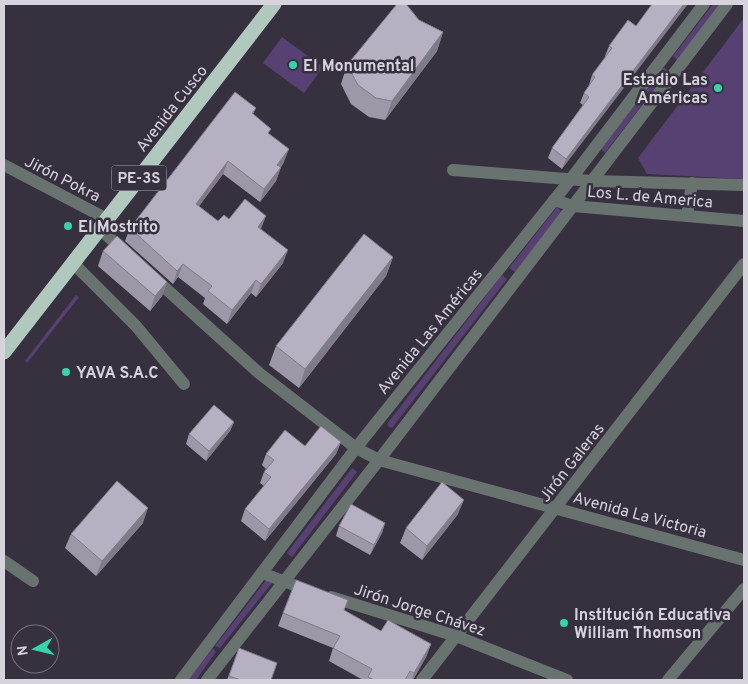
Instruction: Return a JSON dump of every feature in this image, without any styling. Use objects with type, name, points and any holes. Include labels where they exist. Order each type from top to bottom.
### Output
[{"type":"highway","name":"Avenida Cusco","points":[[4,352],[274,4]]},
{"type":"street","name":"Avenida Las Américas","points":[[181,680],[356,448],[571,179],[704,4]]},
{"type":"street","points":[[206,680],[379,460],[727,4]]},
{"type":"street","name":"Jirón Pokra","points":[[4,165],[103,224],[138,263]]},
{"type":"street","name":"Los L. de America","points":[[453,170],[592,181],[744,185]]},
{"type":"street","points":[[688,216],[692,183]]},
{"type":"street","name":"Los L. de America","points":[[554,200],[574,206],[744,222]]},
{"type":"street","points":[[73,263],[136,326],[184,384]]},
{"type":"street","name":"Avenida La Victoria","points":[[138,263],[258,373],[356,448],[379,460],[744,560]]},
{"type":"street","name":"Jirón Galeras","points":[[422,680],[744,264]]},
{"type":"street","points":[[4,561],[33,581]]},
{"type":"street","name":"Jirón Jorge Chávez","points":[[262,573],[283,582],[456,636],[567,680]]},
{"type":"street","points":[[668,680],[744,589]]},
{"type":"shaded area","points":[[713,4],[722,4],[677,60],[673,56]]},
{"type":"shaded area","name":"Estadio Las Américas","points":[[744,18],[744,179],[647,174],[638,158]]},
{"type":"shaded area","name":"El Monumental","points":[[282,37],[323,67],[304,93],[263,63]]},
{"type":"shaded area","points":[[664,67],[668,71],[605,153],[601,149]]},
{"type":"shaded area","points":[[557,207],[562,212],[515,272],[509,268]]},
{"type":"shaded area","points":[[502,275],[507,279],[392,428],[389,427],[387,424]]},
{"type":"shaded area","points":[[76,295],[79,297],[27,363],[25,361]]},
{"type":"shaded area","points":[[352,468],[357,472],[292,557],[287,553]]},
{"type":"shaded area","points":[[267,579],[272,583],[220,648],[215,646]]},
{"type":"shaded area","points":[[213,648],[216,652],[196,680],[188,680]]},
{"type":"building","points":[[397,4],[406,4],[419,20],[443,32],[392,101],[376,98],[358,85],[347,65]]},
{"type":"building","points":[[652,4],[684,4],[566,159],[552,148],[589,97],[584,93],[595,77],[592,75],[612,48],[609,46],[628,20],[636,26]]},
{"type":"building","points":[[235,92],[256,108],[252,113],[271,129],[268,133],[289,149],[277,165],[281,167],[264,189],[228,161],[196,204],[218,221],[224,215],[229,219],[245,199],[266,216],[258,227],[288,250],[261,284],[256,280],[232,310],[208,291],[212,286],[183,264],[177,271],[130,228]]},
{"type":"building","points":[[364,234],[393,257],[305,369],[276,346]]},
{"type":"building","points":[[117,236],[167,282],[155,296],[103,251]]},
{"type":"building","points":[[214,405],[234,422],[209,451],[189,434]]},
{"type":"building","points":[[321,426],[341,442],[269,529],[245,509],[271,477],[264,472],[274,460],[266,454],[285,430],[305,446]]},
{"type":"building","points":[[117,481],[148,508],[102,561],[71,534]]},
{"type":"building","points":[[442,482],[464,500],[427,546],[406,528]]},
{"type":"building","points":[[351,504],[385,523],[374,545],[339,526]]},
{"type":"building","points":[[296,580],[348,600],[344,610],[381,631],[388,620],[431,644],[414,673],[410,671],[405,680],[374,680],[368,677],[372,669],[333,648],[340,636],[283,613]]},
{"type":"building","points":[[239,648],[277,663],[271,680],[241,680],[229,676]]},
{"type":"place","name":"El Monumental","points":[[293,65]]},
{"type":"place","name":"Estadio Las Américas","points":[[718,88]]},
{"type":"place","name":"El Mostrito","points":[[68,226]]},
{"type":"place","name":"YAVA S.A.C","points":[[66,372]]},
{"type":"place","name":"Institución Educativa William Thomson","points":[[564,623]]}]
